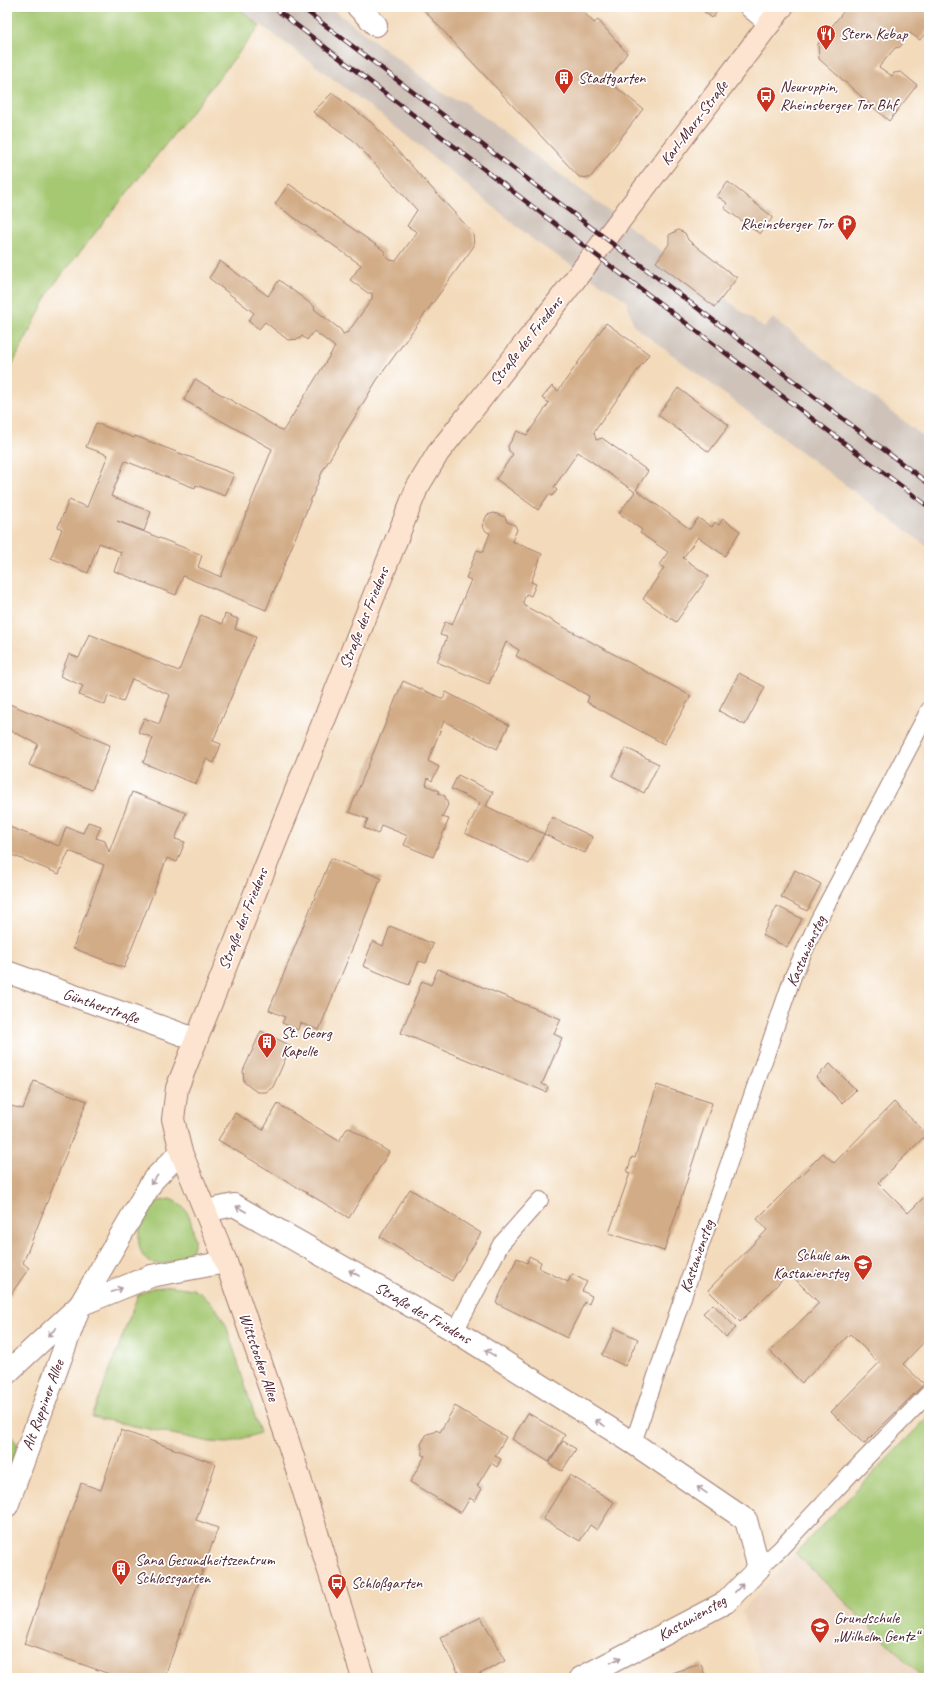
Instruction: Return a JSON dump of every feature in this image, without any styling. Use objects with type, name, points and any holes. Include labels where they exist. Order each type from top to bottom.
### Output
[{"type":"main road","name":"Karl-Marx-Straße","points":[[605,239],[776,15]]},
{"type":"main road","name":"Straße des Friedens","points":[[195,1039],[417,488],[438,453],[605,239]]},
{"type":"main road","name":"Wittstocker Allee","points":[[195,1039],[177,1088],[174,1119],[181,1152],[226,1262],[286,1435],[363,1678]]},
{"type":"street","points":[[358,7],[376,25]]},
{"type":"street","points":[[751,7],[776,15]]},
{"type":"street","name":"Güntherstraße","points":[[7,972],[195,1039]]},
{"type":"street","name":"Alt Ruppiner Allee","points":[[7,1506],[80,1305],[153,1180],[181,1152]]},
{"type":"street","name":"Straße des Friedens","points":[[206,1211],[234,1205],[455,1331],[633,1443]]},
{"type":"street","points":[[7,1373],[80,1305],[151,1276],[226,1262]]},
{"type":"street","points":[[633,1443],[746,1520],[759,1568]]},
{"type":"street","name":"Kastaniensteg","points":[[581,1678],[726,1602],[759,1568]]},
{"type":"lane","name":"Kastaniensteg","points":[[633,1443],[792,976],[818,921],[929,710]]},
{"type":"lane","points":[[455,1331],[501,1244],[540,1200]]},
{"type":"lane","points":[[759,1568],[780,1550],[929,1393]]},
{"type":"shaded area","points":[[237,7],[330,7],[445,95],[464,102],[764,328],[773,318],[929,441],[929,548],[634,326],[626,300],[537,243],[392,123]]},
{"type":"shaded area","name":"Grundschule „Wilhelm Gentz“","points":[[795,1553],[923,1678],[763,1678],[742,1611]]},
{"type":"green space","points":[[7,7],[237,7],[260,26],[52,287],[7,375]]},
{"type":"green space","points":[[170,1199],[185,1209],[191,1221],[194,1247],[191,1253],[184,1258],[156,1264],[149,1262],[141,1252],[139,1246],[139,1232],[143,1220],[159,1201]]},
{"type":"green space","points":[[171,1286],[193,1289],[202,1294],[216,1308],[226,1325],[260,1433],[228,1443],[210,1442],[92,1417],[138,1295],[152,1288]]},
{"type":"green space","points":[[929,1416],[929,1678],[923,1678],[795,1553]]},
{"type":"green space","points":[[7,1430],[18,1445],[7,1474]]},
{"type":"building","name":"Stadtgarten","points":[[421,7],[579,7],[594,23],[598,20],[627,53],[608,81],[643,109],[590,178],[579,177]]},
{"type":"building","points":[[699,7],[721,7],[712,18]]},
{"type":"building","points":[[847,7],[929,7],[929,28],[920,40],[910,33],[900,47],[895,48],[879,67],[892,76],[894,73],[901,72],[917,85],[889,121],[819,59],[818,44]]},
{"type":"building","points":[[332,93],[372,123],[473,233],[474,246],[377,380],[323,470],[266,610],[183,576],[176,595],[114,571],[121,552],[99,543],[88,573],[51,558],[62,529],[58,527],[69,500],[87,507],[108,455],[86,447],[96,423],[134,438],[135,436],[234,474],[225,496],[196,485],[195,488],[125,461],[111,496],[151,512],[144,531],[117,521],[202,555],[198,567],[221,577],[272,449],[184,400],[195,379],[283,431],[335,347],[314,331],[307,340],[302,336],[299,339],[288,340],[265,322],[259,329],[248,321],[254,313],[209,278],[220,261],[268,296],[279,280],[315,307],[314,309],[341,330],[343,334],[348,332],[372,299],[372,293],[368,293],[350,280],[361,265],[275,204],[289,184],[386,252],[384,254],[390,260],[396,261],[417,232],[407,226],[417,210],[353,140],[313,112]]},
{"type":"building","points":[[728,182],[773,217],[760,234],[724,208],[727,203],[717,196]]},
{"type":"building","points":[[678,230],[685,233],[688,240],[737,278],[715,307],[656,262],[669,244],[669,235]]},
{"type":"building","points":[[606,323],[649,354],[594,432],[596,440],[602,438],[648,471],[636,490],[690,529],[698,518],[712,527],[715,522],[719,525],[723,519],[740,531],[725,556],[698,537],[683,558],[709,576],[676,622],[643,599],[664,568],[659,565],[668,552],[640,533],[642,530],[619,513],[635,492],[578,452],[554,487],[557,490],[552,496],[549,494],[538,510],[496,479],[513,454],[509,451],[508,446],[517,431],[527,435],[549,403],[542,398],[552,386],[558,391]]},
{"type":"building","points":[[678,388],[729,425],[709,452],[658,415]]},
{"type":"building","points":[[494,513],[505,517],[507,522],[515,525],[517,530],[512,541],[542,554],[531,582],[536,584],[531,596],[526,594],[523,602],[525,606],[691,696],[664,744],[587,702],[589,696],[516,656],[519,650],[506,642],[489,684],[437,662],[447,637],[440,635],[445,622],[452,625],[471,580],[466,578],[477,550],[483,552],[490,533],[487,532],[482,526],[487,515]]},
{"type":"building","points":[[225,614],[238,619],[235,629],[256,637],[213,741],[221,744],[214,763],[206,759],[196,784],[143,763],[153,738],[138,732],[144,718],[159,724],[170,695],[132,679],[123,702],[108,696],[105,705],[79,695],[83,686],[60,676],[69,654],[79,658],[89,634],[179,671],[201,615],[222,624]]},
{"type":"building","points":[[739,673],[765,687],[745,725],[719,711]]},
{"type":"building","points":[[403,681],[443,699],[446,692],[509,725],[497,749],[444,721],[428,761],[439,767],[432,781],[428,778],[426,785],[439,791],[438,793],[445,796],[448,805],[442,817],[449,819],[433,857],[404,845],[408,836],[381,825],[378,834],[364,828],[368,819],[349,812]]},
{"type":"building","points":[[7,703],[110,745],[92,790],[29,765],[38,744],[7,729]]},
{"type":"building","points":[[626,748],[659,764],[644,793],[612,776]]},
{"type":"building","points":[[458,775],[493,792],[486,806],[544,834],[529,864],[465,833],[480,803],[451,789]]},
{"type":"building","points":[[132,792],[186,813],[175,839],[185,842],[177,862],[167,858],[124,968],[73,948],[104,865],[69,851],[59,874],[7,853],[7,826],[59,846],[66,827],[83,833],[88,822],[101,826],[96,838],[105,841],[109,852]]},
{"type":"building","points":[[552,817],[593,837],[585,853],[544,834]]},
{"type":"building","points":[[331,858],[381,878],[319,1030],[300,1023],[298,1030],[282,1023],[285,1017],[269,1010]]},
{"type":"building","points":[[795,870],[821,884],[807,911],[781,897]]},
{"type":"building","points":[[777,906],[802,919],[787,947],[762,935]]},
{"type":"building","points":[[390,926],[433,944],[426,963],[419,961],[409,985],[363,966],[373,941],[383,946]]},
{"type":"building","points":[[438,969],[561,1019],[554,1034],[562,1038],[542,1084],[548,1087],[546,1092],[401,1033],[422,981],[431,985]]},
{"type":"building","name":"St. Georg Kapelle","points":[[261,1031],[291,1046],[273,1087],[266,1092],[257,1092],[244,1082],[243,1071]]},
{"type":"building","points":[[830,1064],[856,1090],[842,1103],[816,1077]]},
{"type":"building","points":[[34,1081],[87,1101],[23,1263],[29,1268],[7,1300],[7,1105],[23,1109]]},
{"type":"building","points":[[657,1085],[712,1103],[664,1251],[609,1233],[630,1173],[627,1172],[632,1157],[635,1158]]},
{"type":"building","name":"Schule am Kastaniensteg","points":[[894,1102],[927,1134],[878,1183],[908,1213],[929,1192],[929,1337],[903,1364],[924,1384],[864,1444],[831,1412],[879,1363],[850,1334],[802,1383],[770,1351],[819,1303],[789,1273],[740,1322],[708,1290],[767,1230],[757,1219],[823,1153],[834,1163]]},
{"type":"building","points":[[278,1104],[339,1141],[348,1127],[389,1152],[349,1218],[218,1140],[235,1113],[263,1130]]},
{"type":"building","points":[[410,1189],[481,1233],[452,1281],[380,1237]]},
{"type":"building","points":[[529,1256],[541,1262],[539,1268],[568,1282],[572,1274],[587,1282],[582,1291],[592,1296],[589,1304],[585,1302],[567,1338],[496,1303],[517,1258],[527,1263]]},
{"type":"building","points":[[713,1304],[736,1328],[726,1337],[703,1313]]},
{"type":"building","points":[[615,1328],[638,1339],[625,1366],[602,1355]]},
{"type":"building","points":[[455,1406],[506,1437],[495,1456],[501,1459],[497,1467],[491,1463],[477,1486],[482,1489],[475,1501],[470,1498],[461,1513],[410,1482],[425,1456],[422,1454],[421,1444],[427,1434],[435,1432],[436,1430],[440,1432]]},
{"type":"building","points":[[528,1413],[565,1435],[549,1462],[512,1439]]},
{"type":"building","name":"Sana Gesundheitszentrum Schlossgarten","points":[[121,1430],[216,1464],[196,1520],[218,1528],[164,1678],[121,1678],[24,1644],[81,1483],[101,1490]]},
{"type":"building","points":[[563,1441],[576,1449],[562,1471],[549,1464]]},
{"type":"building","points":[[570,1475],[614,1502],[597,1530],[590,1525],[580,1541],[543,1519]]},
{"type":"building","points":[[481,1617],[505,1661],[472,1678],[461,1678],[440,1638]]},
{"type":"building","points":[[701,1664],[706,1678],[662,1678],[662,1676]]},
{"type":"railway","points":[[273,7],[563,230],[929,507]]},
{"type":"railway","points":[[301,7],[929,484]]},
{"type":"place","name":"Stern Kebap","points":[[826,51]]},
{"type":"place","name":"Stadtgarten","points":[[564,95]]},
{"type":"place","name":"Neuruppin, Rheinsberger Tor Bhf","points":[[766,113]]},
{"type":"place","name":"Rheinsberger Tor","points":[[847,241]]},
{"type":"place","name":"St. Georg Kapelle","points":[[267,1059]]},
{"type":"place","name":"Schule am Kastaniensteg","points":[[863,1281]]},
{"type":"place","name":"Sana Gesundheitszentrum Schlossgarten","points":[[121,1586]]},
{"type":"place","name":"Schloßgarten","points":[[337,1600]]},
{"type":"place","name":"Grundschule „Wilhelm Gentz“","points":[[820,1644]]}]
